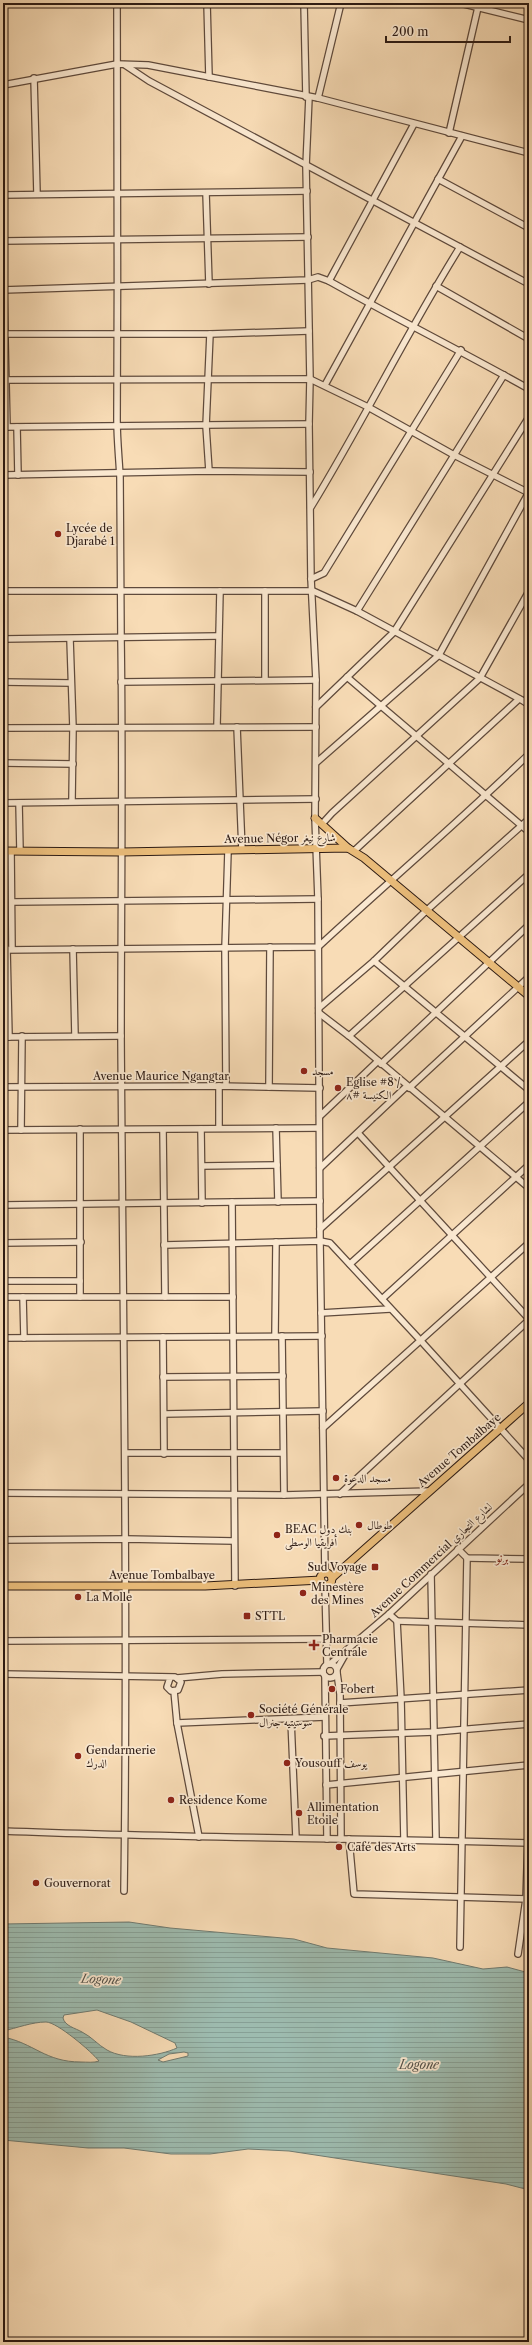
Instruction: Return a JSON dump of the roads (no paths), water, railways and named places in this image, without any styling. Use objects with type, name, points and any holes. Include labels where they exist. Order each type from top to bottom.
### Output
[{"type":"main road","points":[[315,818],[489,961],[529,996]]},
{"type":"main road","name":"Avenue Négor شارع نيغر","points":[[3,851],[121,852],[351,849]]},
{"type":"main road","name":"Avenue Tombalbaye","points":[[3,1586],[235,1586],[331,1583],[332,1578],[501,1429],[527,1408]]},
{"type":"main road","points":[[323,1583],[321,1576],[325,1573],[332,1578]]},
{"type":"street","points":[[117,3],[117,240],[119,333],[117,425],[120,472],[120,591],[122,638],[122,802],[120,901],[122,948],[121,1036],[124,1297],[124,1493],[127,1586],[124,1675],[124,1891]]},
{"type":"street","points":[[207,3],[209,77]]},
{"type":"street","points":[[304,3],[307,97],[306,190],[310,379],[309,424],[311,579],[313,591],[316,680],[317,762],[315,818],[318,898],[320,1241],[325,1573]]},
{"type":"street","points":[[318,98],[341,3]]},
{"type":"street","points":[[460,3],[478,6],[529,20]]},
{"type":"street","points":[[449,133],[478,6]]},
{"type":"street","points":[[3,85],[34,78],[117,64],[172,68],[209,77],[318,98],[449,133],[529,152]]},
{"type":"street","points":[[125,64],[149,81],[229,122],[306,166],[372,199],[529,284]]},
{"type":"street","points":[[34,78],[37,194]]},
{"type":"street","points":[[329,281],[372,199],[414,124]]},
{"type":"street","points":[[325,385],[368,303],[462,136]]},
{"type":"street","points":[[438,179],[529,228]]},
{"type":"street","points":[[3,195],[206,193],[306,190]]},
{"type":"street","points":[[206,193],[209,284]]},
{"type":"street","points":[[3,241],[308,237]]},
{"type":"street","points":[[311,507],[412,326],[460,247]]},
{"type":"street","points":[[3,254],[5,427],[309,424]]},
{"type":"street","points":[[4,290],[118,288],[308,280],[318,277],[329,281],[368,303],[461,350],[529,389]]},
{"type":"street","points":[[436,286],[529,338]]},
{"type":"street","points":[[4,334],[210,334],[309,331]]},
{"type":"street","points":[[209,471],[206,426],[210,334]]},
{"type":"street","points":[[311,579],[324,573],[410,430],[461,350]]},
{"type":"street","points":[[357,612],[504,375]]},
{"type":"street","points":[[5,380],[310,379],[368,407],[454,455],[529,493],[438,655],[317,762]]},
{"type":"street","points":[[316,707],[394,632],[529,417]]},
{"type":"street","points":[[17,427],[18,475]]},
{"type":"street","points":[[3,475],[209,471],[310,472]]},
{"type":"street","points":[[3,591],[313,591],[357,612],[527,703],[529,695]]},
{"type":"street","points":[[264,591],[265,679]]},
{"type":"street","points":[[322,824],[332,813],[480,678],[529,591]]},
{"type":"street","points":[[217,726],[220,592]]},
{"type":"street","points":[[3,639],[70,640],[218,636]]},
{"type":"street","points":[[70,640],[73,728],[72,800]]},
{"type":"street","points":[[347,677],[416,738],[529,832]]},
{"type":"street","points":[[121,682],[265,679],[316,680]]},
{"type":"street","points":[[3,682],[71,683]]},
{"type":"street","points":[[351,849],[519,699]]},
{"type":"street","points":[[3,728],[217,726],[316,727]]},
{"type":"street","points":[[237,727],[242,850]]},
{"type":"street","points":[[8,949],[318,947],[390,880],[486,796],[529,754]]},
{"type":"street","points":[[3,763],[73,764]]},
{"type":"street","points":[[3,803],[72,800],[122,802],[316,800]]},
{"type":"street","points":[[19,803],[20,851]]},
{"type":"street","points":[[319,1010],[374,961],[427,910],[529,819]]},
{"type":"street","points":[[11,851],[13,902],[8,949],[6,1037],[121,1036]]},
{"type":"street","points":[[226,1086],[228,851]]},
{"type":"street","points":[[349,1036],[529,874]]},
{"type":"street","points":[[13,902],[318,898]]},
{"type":"street","points":[[320,1116],[380,1063],[529,925]]},
{"type":"street","points":[[269,1087],[270,947]]},
{"type":"street","points":[[73,949],[75,1036]]},
{"type":"street","points":[[374,961],[463,1037],[529,1090]]},
{"type":"street","points":[[320,1168],[529,977]]},
{"type":"street","points":[[319,1010],[444,1118],[529,1188]]},
{"type":"street","points":[[21,1130],[22,1036]]},
{"type":"street","points":[[320,1229],[390,1168],[529,1041]]},
{"type":"street","points":[[219,1086],[219,1128]]},
{"type":"street","name":"Avenue Maurice Ngangtar","points":[[3,1087],[226,1086],[320,1088]]},
{"type":"street","points":[[350,1264],[529,1102]]},
{"type":"street","points":[[276,1128],[278,1202]]},
{"type":"street","points":[[3,1130],[320,1128]]},
{"type":"street","points":[[80,1129],[80,1297]]},
{"type":"street","points":[[201,1129],[202,1203]]},
{"type":"street","points":[[163,1130],[165,1297]]},
{"type":"street","points":[[340,1494],[459,1382],[529,1320],[358,1133]]},
{"type":"street","points":[[202,1166],[277,1165]]},
{"type":"street","points":[[382,1299],[529,1165]]},
{"type":"street","points":[[3,1205],[164,1205],[232,1202],[320,1201]]},
{"type":"street","points":[[232,1202],[232,1453],[235,1586]]},
{"type":"street","points":[[164,1245],[320,1241],[330,1243],[529,1460]]},
{"type":"street","points":[[3,1243],[81,1242]]},
{"type":"street","points":[[275,1336],[276,1242]]},
{"type":"street","points":[[322,1428],[529,1243]]},
{"type":"street","points":[[3,1281],[80,1281]]},
{"type":"street","points":[[3,1297],[233,1297]]},
{"type":"street","points":[[23,1297],[24,1338]]},
{"type":"street","points":[[321,1313],[390,1309]]},
{"type":"street","points":[[282,1336],[284,1495]]},
{"type":"street","points":[[3,1338],[322,1336]]},
{"type":"street","points":[[162,1337],[164,1454]]},
{"type":"street","points":[[163,1377],[283,1376]]},
{"type":"street","points":[[164,1414],[232,1411],[323,1411]]},
{"type":"street","points":[[125,1453],[283,1453]]},
{"type":"street","name":"Avenue Commercial لشارع التجاري","points":[[328,1664],[347,1651],[389,1614],[529,1484]]},
{"type":"street","points":[[3,1493],[323,1495],[430,1491]]},
{"type":"street","points":[[3,1540],[126,1539],[234,1541]]},
{"type":"street","points":[[458,1549],[467,1558],[529,1560]]},
{"type":"street","points":[[460,1947],[464,1841],[467,1558]]},
{"type":"street","points":[[431,1574],[436,1840]]},
{"type":"street","points":[[323,1583],[328,1664]]},
{"type":"street","points":[[389,1614],[397,1621],[529,1625]]},
{"type":"street","points":[[397,1621],[401,1699],[404,1840]]},
{"type":"street","points":[[3,1641],[326,1639]]},
{"type":"street","points":[[3,1674],[124,1675],[177,1678],[222,1674],[324,1674],[333,1678],[347,1651]]},
{"type":"street","points":[[327,1839],[324,1736],[324,1667],[328,1664],[334,1664],[337,1671],[340,1703],[341,1839]]},
{"type":"street","points":[[170,1678],[167,1687],[174,1691]]},
{"type":"street","points":[[174,1691],[181,1686],[181,1682],[177,1678]]},
{"type":"street","points":[[340,1703],[529,1690]]},
{"type":"street","points":[[174,1691],[177,1723],[199,1837]]},
{"type":"street","points":[[177,1723],[291,1720],[325,1717]]},
{"type":"street","points":[[291,1720],[296,1838]]},
{"type":"street","points":[[324,1736],[434,1732],[529,1724]]},
{"type":"street","points":[[326,1785],[341,1782],[529,1765]]},
{"type":"street","points":[[518,1954],[527,1899],[529,1805]]},
{"type":"street","points":[[3,1831],[199,1837],[436,1840],[528,1843]]},
{"type":"street","points":[[349,1839],[354,1894],[527,1899]]},
{"type":"water","name":"Logone","points":[[129,1922],[170,1928],[294,1939],[327,1948],[433,1958],[483,1969],[507,1967],[529,1973],[529,2190],[506,2184],[289,2151],[248,2149],[210,2154],[171,2154],[124,2148],[88,2148],[3,2140],[3,2037],[23,2043],[58,2059],[81,2062],[99,2061],[74,2038],[51,2023],[35,2023],[3,2031],[3,1924]],"holes":[[[97,2010],[131,2022],[175,2043],[177,2048],[170,2051],[142,2056],[115,2053],[107,2050],[86,2034],[68,2025],[63,2018],[64,2015]],[[184,2052],[188,2053],[188,2056],[163,2062],[158,2060],[169,2054]]]},
{"type":"waterway","points":[[361,849],[449,768]]},
{"type":"place","name":"Lycée de Djarabé 1","points":[[58,534]]},
{"type":"place","name":"مسجد","points":[[304,1071]]},
{"type":"place","name":"Eglise #8 / الكنيسة #٨","points":[[338,1088]]},
{"type":"place","name":"مسجد الدعوة","points":[[336,1478]]},
{"type":"place","name":"طوطال","points":[[359,1525]]},
{"type":"place","name":"BEAC بنك دول أفريقيا الوسطى","points":[[277,1535]]},
{"type":"place","name":"Sud Voyage","points":[[375,1567]]},
{"type":"place","name":"Minestère des Mines","points":[[303,1593]]},
{"type":"place","name":"La Molle","points":[[78,1597]]},
{"type":"place","name":"STTL","points":[[247,1616]]},
{"type":"place","name":"Pharmacie Centrale","points":[[314,1645]]},
{"type":"place","name":"Fobert","points":[[332,1689]]},
{"type":"place","name":"Société Générale سوسيتيه جنرال","points":[[251,1715]]},
{"type":"place","name":"Gendarmerie الدرك","points":[[78,1756]]},
{"type":"place","name":"Yousouff يوسف","points":[[287,1763]]},
{"type":"place","name":"Residence Kome","points":[[171,1800]]},
{"type":"place","name":"Allimentation Etoile","points":[[299,1813]]},
{"type":"place","name":"Café des Arts","points":[[339,1847]]},
{"type":"place","name":"Gouvernorat","points":[[36,1883]]},
{"type":"district","name":"برنو","points":[[502,1557]]}]
